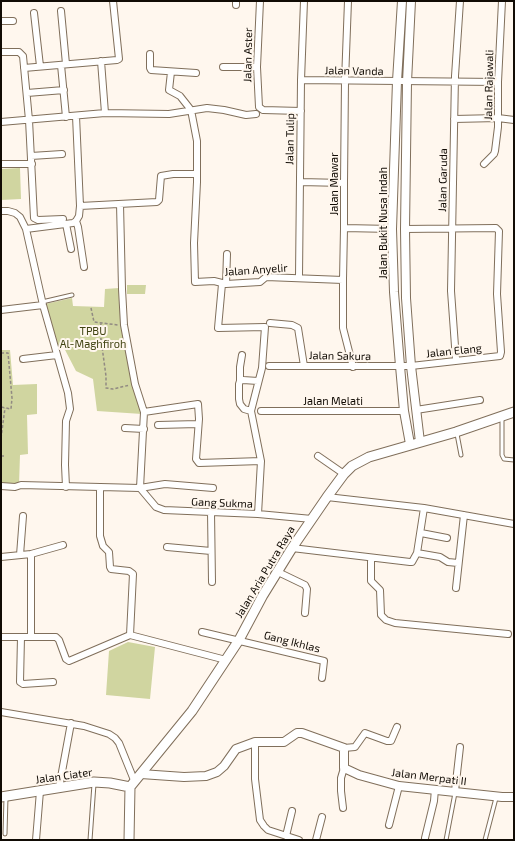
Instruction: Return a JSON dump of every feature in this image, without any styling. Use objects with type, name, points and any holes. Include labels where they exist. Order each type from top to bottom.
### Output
[{"type":"main road","name":"Jalan Aria Putra Raya","points":[[135,781],[192,711],[239,640],[292,548],[326,497],[352,466],[369,457],[456,432],[514,412]]},
{"type":"main road","name":"Jalan Ciater","points":[[3,797],[94,782],[110,783],[135,781]]},
{"type":"main road","points":[[129,840],[135,781]]},
{"type":"street","points":[[24,68],[119,59],[112,1]]},
{"type":"street","name":"Jalan Aster","points":[[258,112],[257,67],[260,1]]},
{"type":"street","name":"Jalan Tulip","points":[[299,278],[301,80],[304,1]]},
{"type":"street","name":"Jalan Mawar","points":[[348,1],[345,81],[343,280],[344,328],[353,367]]},
{"type":"street","name":"Jalan Bukit Nusa Indah","points":[[402,1],[397,81],[392,229],[394,292],[400,366],[404,411],[410,444]]},
{"type":"street","name":"Jalan Bukit Nusa Indah","points":[[411,1],[407,82],[405,229],[406,298],[411,366],[420,442]]},
{"type":"street","name":"Jalan Garuda","points":[[456,360],[451,291],[455,82],[460,1]]},
{"type":"street","name":"Jalan Rajawali","points":[[484,164],[496,151],[502,1]]},
{"type":"street","points":[[61,11],[66,117]]},
{"type":"street","points":[[34,13],[40,66]]},
{"type":"street","points":[[1,21],[13,21]]},
{"type":"street","points":[[1,52],[19,52],[23,56],[30,120],[34,218],[38,220],[72,224],[79,216],[80,206],[76,116]]},
{"type":"street","points":[[150,54],[150,69],[196,73]]},
{"type":"street","points":[[101,61],[105,113]]},
{"type":"street","points":[[223,67],[257,67]]},
{"type":"street","points":[[80,206],[157,202],[159,200],[160,178],[162,175],[197,174],[197,141],[191,110],[180,96],[169,91],[171,72]]},
{"type":"street","name":"Jalan Vanda","points":[[301,80],[498,82]]},
{"type":"street","points":[[28,93],[64,90]]},
{"type":"street","points":[[1,122],[105,113],[169,114],[207,108],[246,115],[258,112],[301,111]]},
{"type":"street","points":[[454,119],[498,118],[514,120]]},
{"type":"street","points":[[31,156],[62,154]]},
{"type":"street","points":[[1,164],[32,164]]},
{"type":"street","name":"Jalan Anyelir","points":[[197,174],[194,242],[194,281],[196,283],[214,281],[224,284],[260,282],[266,277],[343,280]]},
{"type":"street","points":[[300,182],[344,183]]},
{"type":"street","points":[[120,204],[124,325],[135,384],[144,412],[140,488]]},
{"type":"street","points":[[1,211],[15,213],[20,217],[26,229],[42,303],[68,393],[70,409],[66,421],[66,487]]},
{"type":"street","points":[[76,221],[84,266]]},
{"type":"street","points":[[26,229],[65,222]]},
{"type":"street","points":[[65,222],[71,249]]},
{"type":"street","points":[[344,228],[392,229]]},
{"type":"street","points":[[405,229],[452,229]]},
{"type":"street","name":"Jalan Elang","points":[[411,366],[500,356],[497,294],[499,233],[497,229],[452,229]]},
{"type":"street","points":[[227,254],[227,276],[224,284],[218,328],[265,327],[262,368],[251,411],[261,461],[258,514]]},
{"type":"street","points":[[1,310],[42,303]]},
{"type":"street","points":[[270,323],[292,325],[298,328],[304,366]]},
{"type":"street","points":[[23,359],[57,355]]},
{"type":"street","points":[[242,355],[238,399],[244,409],[251,411]]},
{"type":"street","name":"Jalan Sakura","points":[[269,366],[411,366]]},
{"type":"street","points":[[240,381],[258,381]]},
{"type":"street","points":[[416,410],[480,400]]},
{"type":"street","points":[[144,412],[197,404],[199,406],[196,459],[199,463],[261,461]]},
{"type":"street","name":"Jalan Melati","points":[[261,411],[404,411]]},
{"type":"street","points":[[158,425],[198,424]]},
{"type":"street","points":[[125,428],[144,428]]},
{"type":"street","points":[[318,456],[344,474]]},
{"type":"street","points":[[1,486],[15,487],[21,485],[140,488],[165,484],[213,488]]},
{"type":"street","points":[[100,487],[100,536],[103,546],[109,552],[110,567],[111,569],[129,571],[133,574],[130,635]]},
{"type":"street","name":"Gang Sukma","points":[[140,488],[159,509],[258,514],[312,519]]},
{"type":"street","points":[[326,497],[424,508],[514,524]]},
{"type":"street","points":[[292,548],[409,563],[412,562],[417,553],[424,508]]},
{"type":"street","points":[[211,512],[212,582]]},
{"type":"street","points":[[456,588],[464,515]]},
{"type":"street","points":[[20,555],[23,516]]},
{"type":"street","points":[[420,533],[447,538]]},
{"type":"street","points":[[1,557],[31,554],[63,545]]},
{"type":"street","points":[[167,547],[211,551]]},
{"type":"street","points":[[417,553],[440,557],[448,562],[458,563]]},
{"type":"street","points":[[31,554],[31,637]]},
{"type":"street","points":[[371,558],[371,581],[380,590],[381,615],[386,620],[395,623],[508,634]]},
{"type":"street","points":[[278,572],[305,585],[307,588],[305,613]]},
{"type":"street","points":[[202,632],[239,640]]},
{"type":"street","points":[[1,637],[56,637],[60,640],[66,659],[69,661],[130,635],[226,660]]},
{"type":"street","points":[[21,637],[20,682],[23,684],[53,682]]},
{"type":"street","name":"Gang Ikhlas","points":[[239,640],[324,660],[322,678]]},
{"type":"street","points":[[1,712],[72,723],[101,730],[115,738],[119,743],[135,781],[206,776],[216,772],[224,766],[236,749],[255,742],[284,742],[296,733],[302,733],[344,748],[355,747],[365,733],[391,741],[397,727]]},
{"type":"street","points":[[59,788],[72,723]]},
{"type":"street","points":[[255,742],[255,779],[260,820],[268,830],[299,840]]},
{"type":"street","points":[[455,791],[460,747]]},
{"type":"street","points":[[343,808],[341,778],[344,768],[344,748]]},
{"type":"street","name":"Jalan Merpati II","points":[[344,768],[359,775],[399,786],[514,797]]},
{"type":"street","points":[[389,825],[399,786]]},
{"type":"street","points":[[425,838],[434,801],[435,789]]},
{"type":"street","points":[[36,840],[40,791]]},
{"type":"street","points":[[286,836],[292,811]]},
{"type":"street","points":[[316,840],[322,817]]},
{"type":"lane","points":[[42,303],[72,295]]},
{"type":"lane","points":[[502,416],[502,455],[504,459],[514,460]]},
{"type":"lane","points":[[456,432],[461,455]]},
{"type":"lane","points":[[90,840],[94,782]]},
{"type":"lane","points":[[446,840],[455,791]]},
{"type":"lane","points":[[485,840],[497,796]]},
{"type":"lane","points":[[3,797],[5,834]]},
{"type":"path","points":[[91,308],[94,322],[124,325]]},
{"type":"path","points":[[101,323],[100,332],[106,376],[106,388],[113,389],[135,384]]},
{"type":"path","points":[[1,353],[8,353],[12,398],[11,409],[1,407]]},
{"type":"path","points":[[1,438],[5,408]]},
{"type":"green space","points":[[20,168],[21,199],[1,200],[1,169]]},
{"type":"green space","points":[[127,285],[146,285],[145,294],[127,294]]},
{"type":"green space","name":"TPBU Al-Maghfiroh","points":[[119,288],[121,323],[142,414],[97,411],[93,379],[76,371],[63,346],[57,348],[45,304],[72,298],[73,306],[104,307],[105,289]]},
{"type":"green space","points":[[1,348],[2,350],[10,350],[13,385],[37,384],[37,414],[27,415],[28,454],[20,455],[19,485],[1,484]]},
{"type":"green space","points":[[128,642],[155,647],[150,699],[106,695],[109,651]]}]
